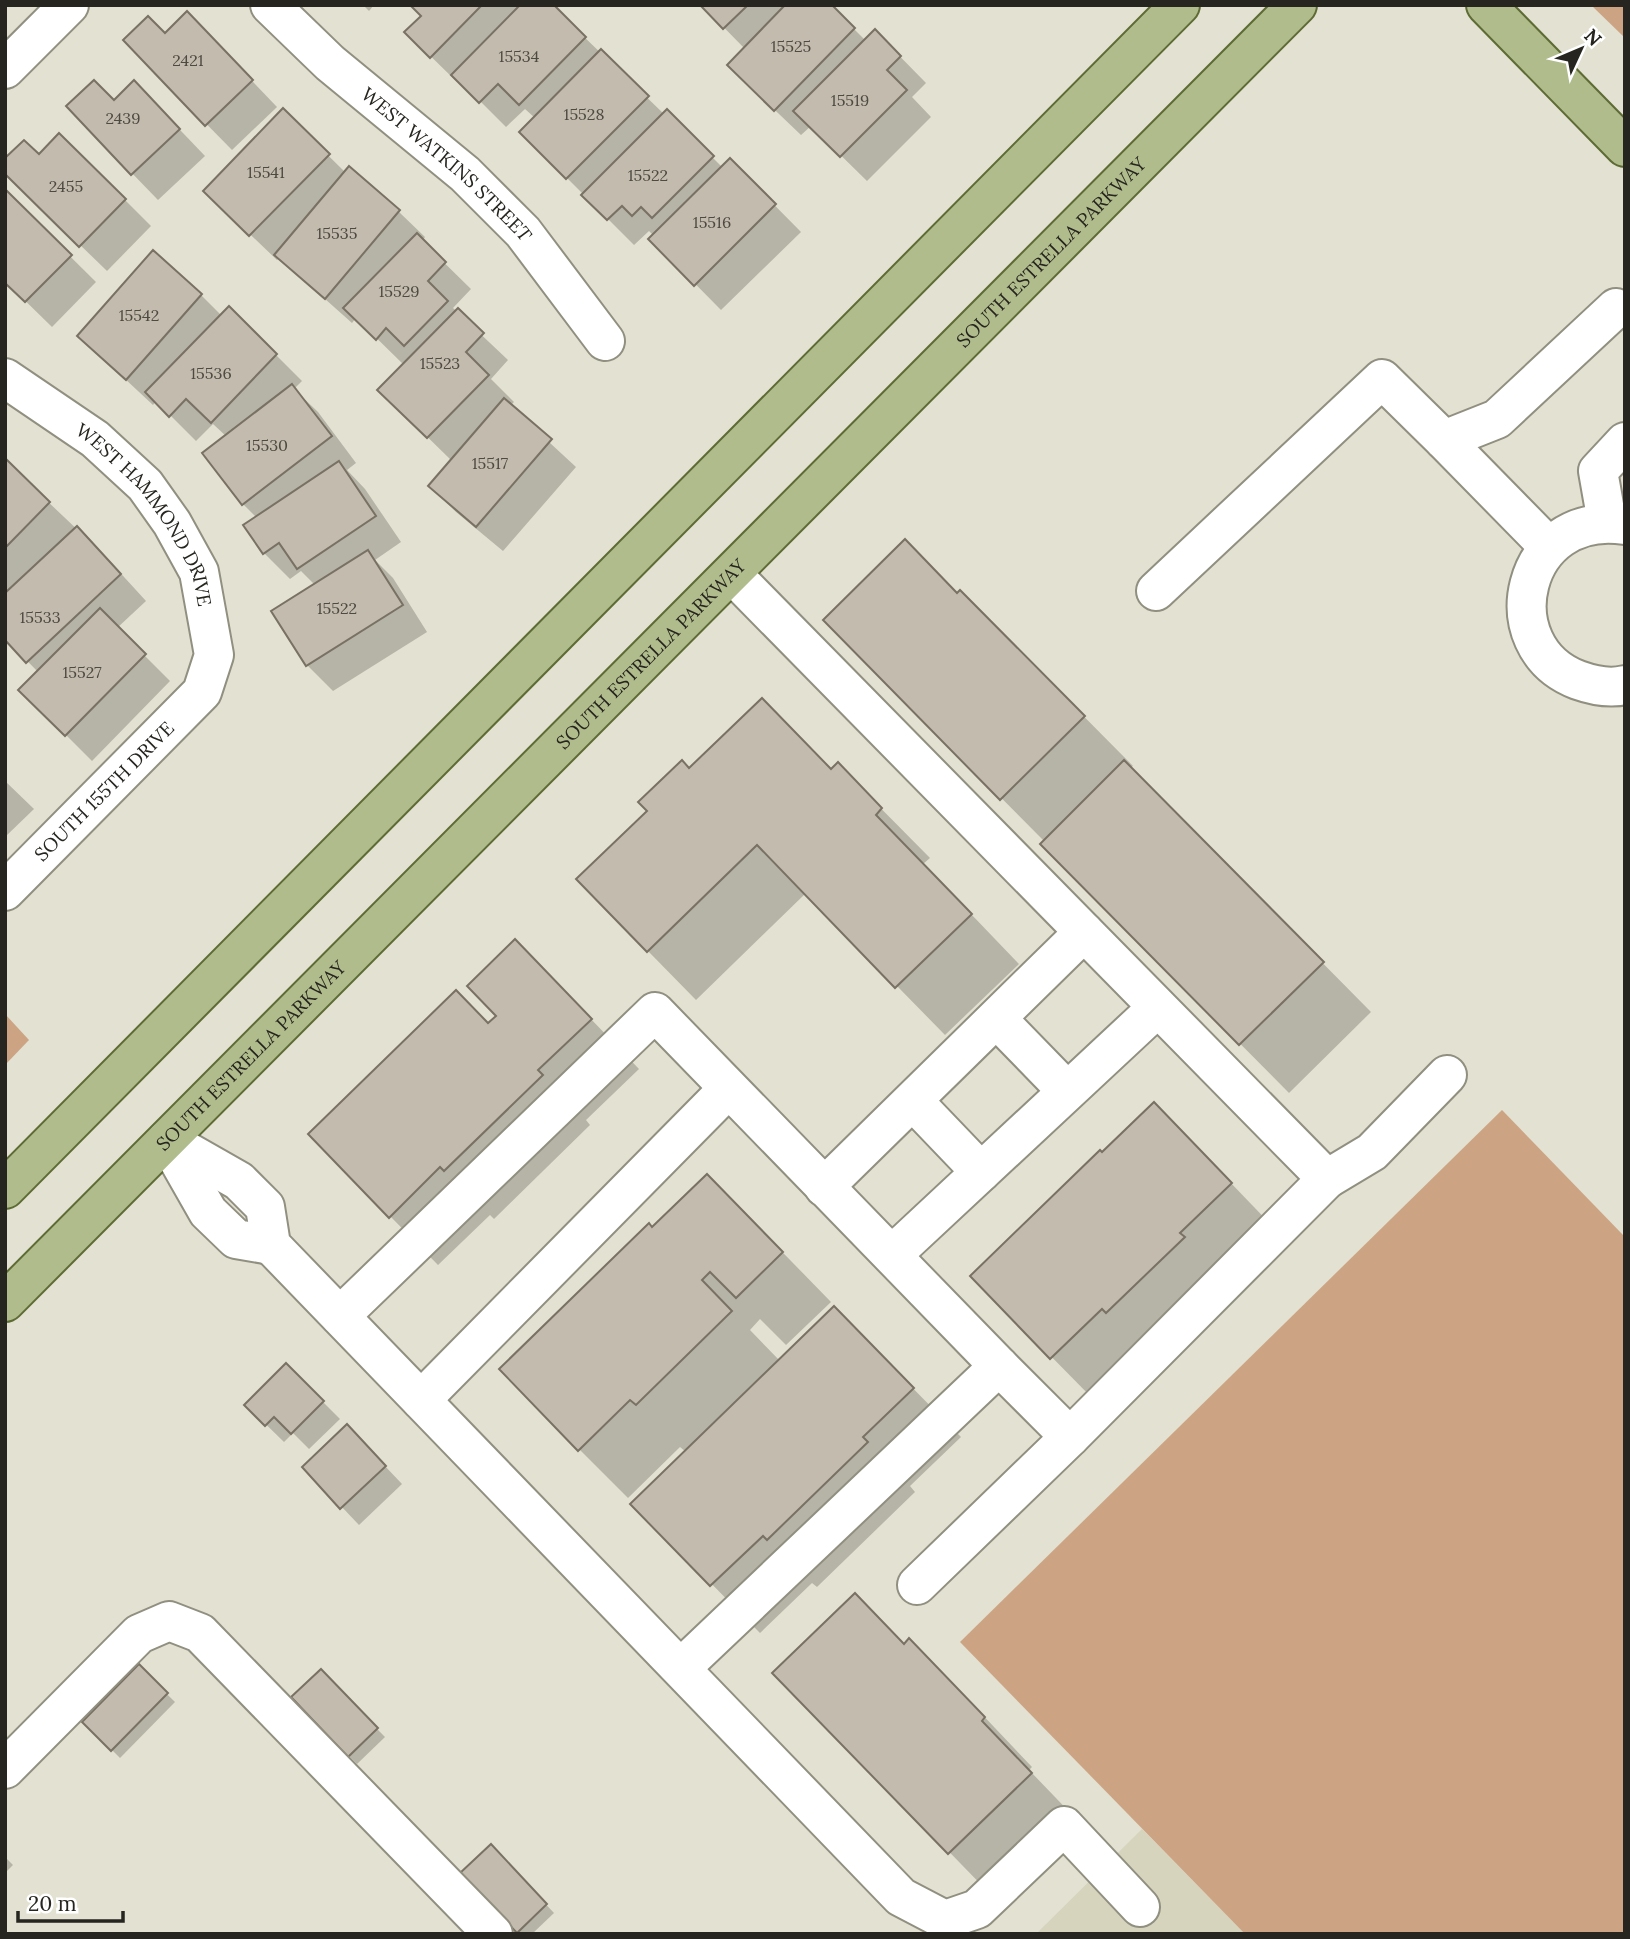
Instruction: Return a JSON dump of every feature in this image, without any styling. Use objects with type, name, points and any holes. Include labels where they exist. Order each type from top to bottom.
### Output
[{"type":"main road","points":[[5,1189],[1180,5]]},
{"type":"main road","name":"SOUTH ESTRELLA PARKWAY","points":[[5,1302],[1297,5]]},
{"type":"main road","points":[[1486,5],[1625,147]]},
{"type":"street","points":[[5,69],[69,5]]},
{"type":"street","name":"WEST WATKINS STREET","points":[[270,5],[330,63],[465,174],[523,232],[605,341]]},
{"type":"street","points":[[1444,440],[1497,419],[1616,308]]},
{"type":"street","name":"WEST HAMMOND DRIVE","points":[[5,378],[95,439],[145,485],[172,523],[199,572],[214,655],[202,692]]},
{"type":"street","points":[[1156,591],[1382,379],[1548,546]]},
{"type":"street","points":[[1625,442],[1598,471],[1616,524],[1581,527],[1548,546],[1529,583],[1526,610],[1532,636],[1547,659],[1567,676],[1593,686],[1625,685]]},
{"type":"street","points":[[732,575],[1327,1178]]},
{"type":"street","name":"SOUTH 155TH DRIVE","points":[[5,891],[202,692]]},
{"type":"street","points":[[824,1187],[1084,932]]},
{"type":"street","points":[[892,1255],[1157,1008]]},
{"type":"street","points":[[340,1316],[655,1012],[1070,1437]]},
{"type":"street","points":[[997,1019],[1067,1091]]},
{"type":"street","points":[[917,1585],[1070,1437],[1327,1178],[1372,1152],[1447,1075]]},
{"type":"street","points":[[421,1400],[728,1089]]},
{"type":"street","points":[[913,1101],[981,1172]]},
{"type":"street","points":[[167,1140],[208,1212],[236,1239],[271,1245],[901,1897],[945,1920],[977,1909],[1064,1826],[1140,1907]]},
{"type":"street","points":[[681,1668],[999,1366]]},
{"type":"street","points":[[5,1769],[139,1634],[169,1621],[200,1633],[493,1934]]},
{"type":"shaded area","points":[[1591,5],[1625,5],[1625,38]]},
{"type":"shaded area","points":[[5,1014],[29,1040],[5,1065]]},
{"type":"shaded area","points":[[1502,1110],[1625,1237],[1625,1934],[1245,1934],[960,1642]]},
{"type":"shaded area","points":[[1142,1829],[1245,1934],[1036,1934]]},
{"type":"building","points":[[410,5],[482,5],[430,58],[404,32],[421,16]]},
{"type":"building","points":[[520,5],[554,5],[586,37],[519,105],[498,84],[479,103],[451,75]]},
{"type":"building","points":[[700,5],[748,5],[723,29]]},
{"type":"building","points":[[785,5],[832,5],[855,28],[774,111],[727,65]]},
{"type":"building","points":[[187,11],[253,80],[205,126],[123,40],[148,16],[165,33]]},
{"type":"building","points":[[875,29],[901,56],[887,70],[907,90],[840,157],[793,111]]},
{"type":"building","points":[[601,49],[649,96],[566,179],[519,132]]},
{"type":"building","points":[[94,80],[114,100],[134,80],[180,129],[131,175],[66,106]]},
{"type":"building","points":[[283,108],[330,154],[249,236],[203,191]]},
{"type":"building","points":[[667,109],[714,156],[652,218],[641,207],[632,216],[622,206],[607,220],[581,195]]},
{"type":"building","points":[[59,133],[126,199],[79,247],[5,174],[5,158],[24,140],[39,154]]},
{"type":"building","points":[[730,158],[776,204],[694,286],[648,239]]},
{"type":"building","points":[[349,166],[400,210],[325,299],[274,255]]},
{"type":"building","points":[[5,189],[72,255],[25,302],[5,283]]},
{"type":"building","points":[[417,233],[446,262],[428,281],[448,301],[404,346],[386,328],[376,340],[343,308]]},
{"type":"building","points":[[153,250],[202,294],[126,380],[77,336]]},
{"type":"building","points":[[229,306],[277,354],[211,423],[186,399],[169,417],[145,392]]},
{"type":"building","points":[[458,308],[484,333],[466,352],[489,375],[427,438],[377,390]]},
{"type":"building","points":[[292,384],[332,436],[242,505],[202,453]]},
{"type":"building","points":[[504,398],[552,439],[476,527],[428,486]]},
{"type":"building","points":[[5,458],[50,502],[5,548]]},
{"type":"building","points":[[339,461],[376,516],[297,569],[279,543],[263,554],[243,525]]},
{"type":"building","points":[[77,526],[121,574],[26,663],[5,640],[5,593]]},
{"type":"building","points":[[905,539],[957,593],[960,590],[1085,716],[1000,800],[823,620]]},
{"type":"building","points":[[368,550],[403,605],[306,666],[271,611]]},
{"type":"building","points":[[100,608],[146,654],[65,736],[18,690]]},
{"type":"building","points":[[762,698],[831,769],[838,762],[882,808],[876,815],[972,914],[895,988],[757,845],[647,952],[576,879],[647,811],[638,802],[682,760],[689,768]]},
{"type":"building","points":[[1124,760],[1324,962],[1239,1045],[1040,844]]},
{"type":"building","points":[[515,939],[592,1019],[538,1070],[543,1075],[444,1171],[440,1167],[389,1218],[308,1134],[456,990],[488,1023],[496,1016],[467,986]]},
{"type":"building","points":[[1154,1102],[1232,1183],[1180,1233],[1185,1237],[1106,1313],[1102,1309],[1050,1359],[970,1276],[1100,1150],[1102,1152]]},
{"type":"building","points":[[707,1174],[783,1252],[736,1298],[710,1272],[702,1280],[732,1311],[636,1405],[630,1400],[578,1451],[499,1369],[649,1223],[652,1227]]},
{"type":"building","points":[[834,1306],[914,1388],[863,1437],[868,1442],[767,1540],[763,1536],[710,1586],[630,1504]]},
{"type":"building","points":[[286,1363],[324,1401],[291,1434],[274,1417],[265,1426],[244,1405]]},
{"type":"building","points":[[347,1424],[386,1466],[340,1509],[302,1467]]},
{"type":"building","points":[[855,1593],[904,1644],[909,1638],[985,1717],[982,1721],[1032,1773],[948,1854],[772,1673]]},
{"type":"building","points":[[139,1664],[168,1693],[111,1751],[82,1722]]},
{"type":"building","points":[[321,1669],[378,1728],[348,1757],[291,1697]]},
{"type":"building","points":[[491,1844],[547,1904],[517,1933],[460,1873]]}]
